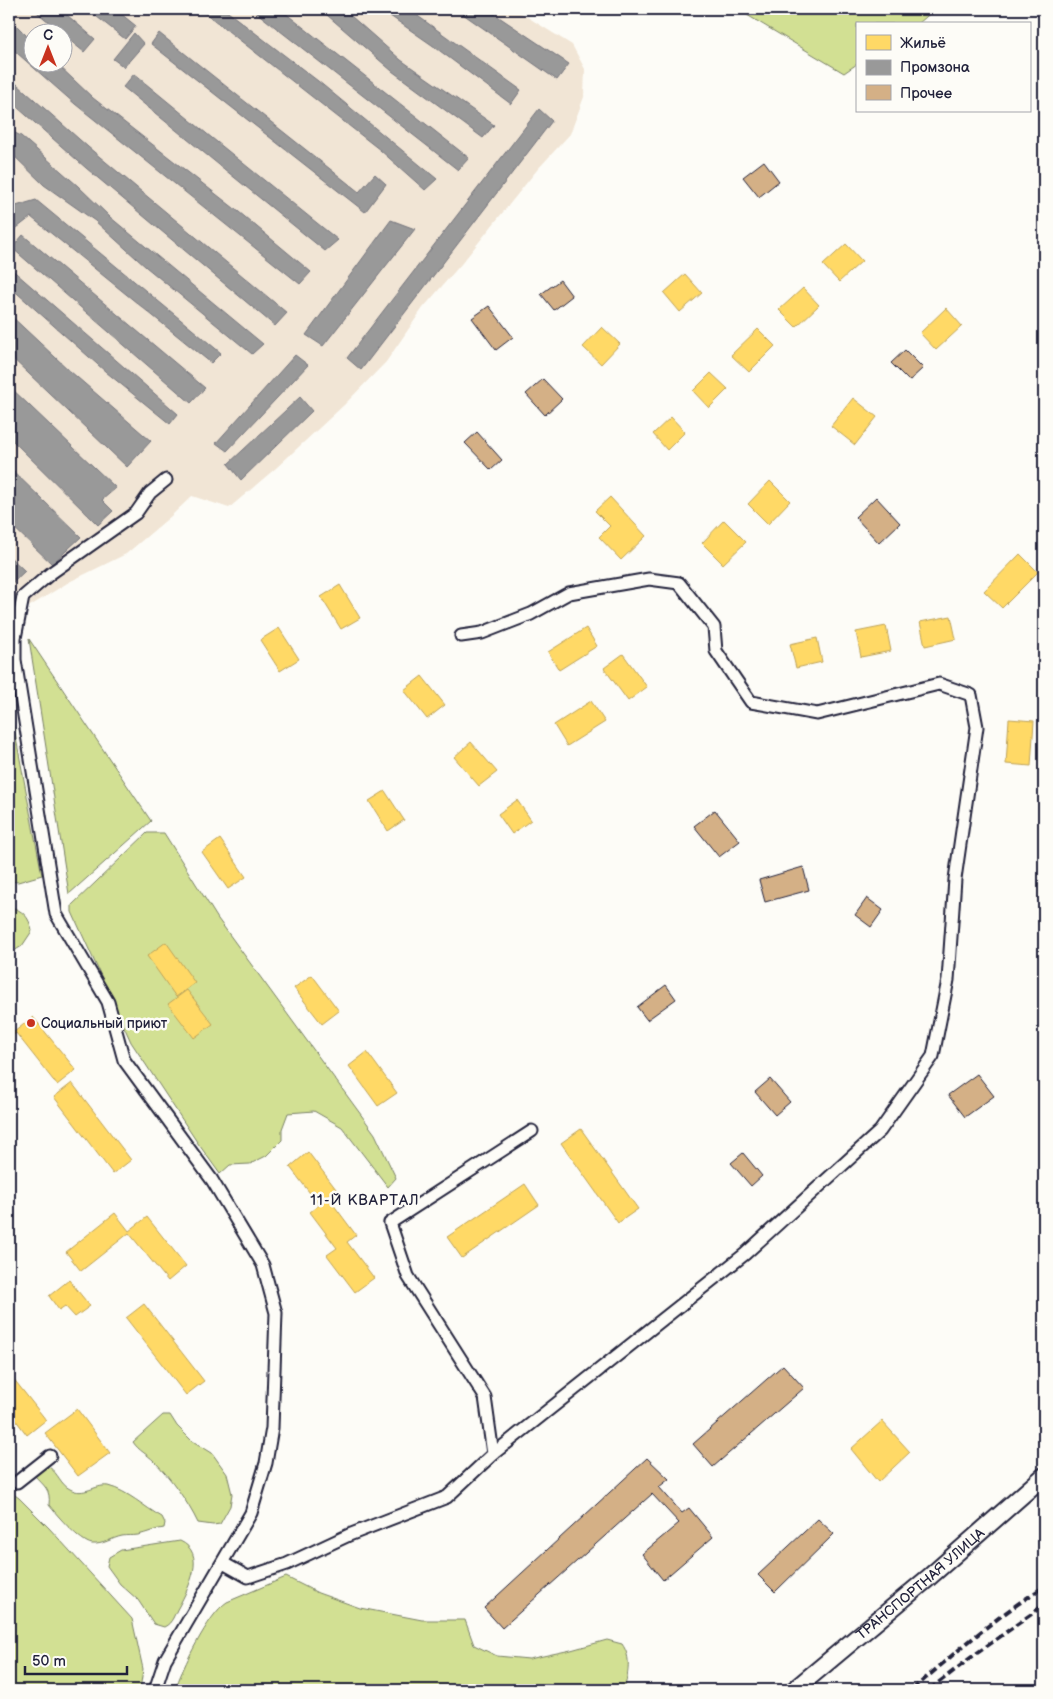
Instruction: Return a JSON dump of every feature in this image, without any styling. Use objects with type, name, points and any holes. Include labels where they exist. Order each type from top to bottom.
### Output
[{"type":"main road","name":"ТРАНСПОРТНАЯ УЛИЦА","points":[[794,1690],[928,1579],[1044,1476]]},
{"type":"street","points":[[155,1690],[165,1660],[251,1513],[266,1463],[272,1428],[276,1313],[263,1266],[212,1180],[124,1060],[108,1002],[56,914],[15,660],[15,638],[23,597],[51,573],[136,513],[150,493],[166,480]]},
{"type":"street","points":[[223,1563],[248,1577],[287,1564],[349,1535],[447,1497],[493,1454],[745,1254],[880,1131],[933,1056],[948,980],[955,879],[977,727],[971,695],[939,684],[816,714],[750,702],[716,651],[714,627],[679,583],[649,578],[569,593],[531,614],[482,633],[462,636]]},
{"type":"street","points":[[493,1454],[485,1397],[408,1276],[390,1223],[532,1131]]},
{"type":"street","points":[[17,1482],[50,1456]]},
{"type":"shaded area","points":[[9,9],[511,9],[521,13],[572,45],[585,69],[584,97],[570,134],[537,170],[423,308],[386,362],[344,405],[276,468],[229,508],[192,496],[126,554],[69,582],[9,619]]},
{"type":"green space","points":[[737,9],[935,9],[920,22],[856,22],[856,65],[844,73]]},
{"type":"green space","points":[[29,639],[151,821],[69,894]]},
{"type":"green space","points":[[9,701],[42,875],[18,882],[9,881]]},
{"type":"green space","points":[[147,833],[164,833],[218,919],[375,1134],[396,1178],[388,1187],[342,1127],[314,1111],[288,1113],[282,1129],[282,1140],[266,1156],[250,1164],[230,1165],[220,1174],[197,1142],[131,1042],[72,912],[72,905]]},
{"type":"green space","points":[[9,906],[25,915],[32,931],[22,946],[9,954]]},
{"type":"green space","points":[[163,1415],[170,1415],[177,1426],[191,1440],[212,1453],[227,1474],[232,1494],[230,1506],[220,1524],[198,1523],[184,1498],[166,1474],[133,1442]]},
{"type":"green space","points":[[49,1467],[64,1485],[75,1491],[80,1492],[108,1486],[129,1495],[162,1517],[165,1523],[164,1528],[138,1535],[122,1536],[100,1543],[92,1544],[87,1542],[69,1528],[49,1505],[48,1491],[34,1475],[43,1468]]},
{"type":"green space","points":[[9,1491],[19,1498],[49,1528],[132,1619],[143,1669],[140,1690],[9,1690]]},
{"type":"green space","points":[[180,1541],[188,1546],[193,1554],[193,1571],[187,1590],[173,1618],[164,1627],[154,1624],[138,1600],[120,1584],[107,1566],[109,1557],[121,1550]]},
{"type":"green space","points":[[286,1577],[318,1593],[360,1608],[422,1620],[465,1620],[474,1645],[497,1656],[529,1659],[607,1640],[622,1644],[628,1660],[628,1672],[624,1690],[175,1690],[196,1643],[220,1608],[227,1602]]},
{"type":"building: Жильё","points":[[846,244],[862,261],[839,282],[823,265]]},
{"type":"building: Жильё","points":[[685,274],[702,293],[680,312],[664,293]]},
{"type":"building: Жильё","points":[[803,288],[819,305],[796,327],[779,310]]},
{"type":"building: Жильё","points":[[946,308],[962,326],[936,350],[920,333]]},
{"type":"building: Жильё","points":[[602,327],[620,344],[601,364],[583,347]]},
{"type":"building: Жильё","points":[[758,329],[775,346],[749,372],[731,355]]},
{"type":"building: Жильё","points":[[711,373],[728,389],[709,408],[693,391]]},
{"type":"building: Жильё","points":[[853,398],[877,417],[855,445],[831,426]]},
{"type":"building: Жильё","points":[[671,417],[685,432],[667,450],[653,434]]},
{"type":"building: Жильё","points":[[770,481],[790,501],[768,524],[748,504]]},
{"type":"building: Жильё","points":[[610,497],[646,536],[621,560],[599,537],[610,526],[595,511]]},
{"type":"building: Жильё","points":[[724,520],[746,542],[723,564],[702,543]]},
{"type":"building: Жильё","points":[[1020,554],[1038,572],[1002,608],[984,591]]},
{"type":"building: Жильё","points":[[340,585],[360,618],[341,629],[321,597]]},
{"type":"building: Жильё","points":[[951,616],[956,639],[925,646],[920,622]]},
{"type":"building: Жильё","points":[[886,626],[891,651],[861,657],[856,632]]},
{"type":"building: Жильё","points":[[279,628],[299,659],[280,671],[260,640]]},
{"type":"building: Жильё","points":[[586,628],[597,646],[559,670],[548,652]]},
{"type":"building: Жильё","points":[[817,638],[822,662],[796,668],[790,644]]},
{"type":"building: Жильё","points":[[623,654],[647,687],[628,701],[604,668]]},
{"type":"building: Жильё","points":[[422,676],[445,705],[427,719],[404,690]]},
{"type":"building: Жильё","points":[[591,701],[605,722],[567,746],[554,725]]},
{"type":"building: Жильё","points":[[1009,719],[1034,721],[1031,766],[1006,764]]},
{"type":"building: Жильё","points":[[471,742],[497,772],[479,786],[454,757]]},
{"type":"building: Жильё","points":[[385,791],[404,820],[388,831],[369,801]]},
{"type":"building: Жильё","points":[[517,800],[531,820],[512,834],[498,814]]},
{"type":"building: Жильё","points":[[220,839],[246,877],[228,889],[202,852]]},
{"type":"building: Жильё","points":[[166,942],[195,983],[176,997],[147,956]]},
{"type":"building: Жильё","points":[[312,975],[339,1011],[322,1024],[294,988]]},
{"type":"building: Жильё","points":[[187,990],[213,1024],[194,1038],[168,1004]]},
{"type":"building: Жильё","points":[[33,1017],[76,1070],[57,1085],[16,1033],[9,1039],[9,1026],[14,1032]]},
{"type":"building: Жильё","points":[[367,1052],[397,1093],[378,1106],[349,1066]]},
{"type":"building: Жильё","points":[[72,1083],[131,1160],[113,1174],[54,1097]]},
{"type":"building: Жильё","points":[[581,1129],[638,1209],[618,1223],[561,1143]]},
{"type":"building: Жильё","points":[[308,1152],[336,1189],[327,1196],[356,1235],[347,1242],[374,1278],[355,1292],[327,1255],[337,1248],[310,1212],[319,1205],[290,1167]]},
{"type":"building: Жильё","points":[[525,1184],[539,1205],[462,1258],[447,1237]]},
{"type":"building: Жильё","points":[[115,1213],[129,1231],[147,1217],[186,1266],[168,1281],[129,1233],[81,1271],[66,1252]]},
{"type":"building: Жильё","points":[[69,1280],[90,1306],[75,1317],[65,1306],[59,1310],[49,1296]]},
{"type":"building: Жильё","points":[[144,1304],[204,1381],[186,1395],[126,1318]]},
{"type":"building: Жильё","points":[[9,1373],[46,1420],[27,1435],[9,1411]]},
{"type":"building: Жильё","points":[[77,1409],[110,1453],[78,1476],[45,1433]]},
{"type":"building: Жильё","points":[[882,1421],[910,1452],[878,1482],[851,1449]]},
{"type":"building: Промзона","points":[[33,9],[60,9],[95,39],[84,52],[72,42],[72,22],[49,22]]},
{"type":"building: Промзона","points":[[87,9],[115,9],[136,26],[125,39]]},
{"type":"building: Промзона","points":[[200,9],[224,9],[318,81],[437,179],[425,190],[380,150]]},
{"type":"building: Промзона","points":[[252,9],[280,9],[469,158],[458,170]]},
{"type":"building: Промзона","points":[[320,9],[343,9],[401,60],[494,125],[483,138],[392,71]]},
{"type":"building: Промзона","points":[[380,9],[408,9],[521,90],[511,104]]},
{"type":"building: Промзона","points":[[467,9],[487,9],[569,64],[557,80],[463,14]]},
{"type":"building: Промзона","points":[[9,18],[22,31],[22,57],[9,46]]},
{"type":"building: Промзона","points":[[134,33],[144,44],[124,67],[113,59]]},
{"type":"building: Промзона","points":[[159,33],[359,192],[375,174],[386,184],[365,212],[151,44]]},
{"type":"building: Промзона","points":[[39,72],[66,72],[93,98],[239,212],[311,272],[300,284],[75,104]]},
{"type":"building: Промзона","points":[[134,74],[338,240],[325,251],[123,87]]},
{"type":"building: Промзона","points":[[9,77],[88,147],[287,313],[275,326],[86,168],[9,100]]},
{"type":"building: Промзона","points":[[539,109],[552,121],[361,370],[347,358]]},
{"type":"building: Промзона","points":[[9,130],[21,136],[110,217],[263,344],[252,354],[146,267],[95,221],[44,185],[9,151]]},
{"type":"building: Промзона","points":[[36,200],[221,353],[211,363],[31,217],[13,231],[9,227],[9,212],[16,206]]},
{"type":"building: Промзона","points":[[391,220],[415,229],[323,346],[306,335]]},
{"type":"building: Промзона","points":[[23,235],[205,388],[191,403],[12,248]]},
{"type":"building: Промзона","points":[[9,267],[178,414],[170,424],[106,372],[9,286]]},
{"type":"building: Промзона","points":[[9,314],[70,371],[151,441],[127,467],[9,355]]},
{"type":"building: Промзона","points":[[295,355],[308,365],[227,451],[216,443]]},
{"type":"building: Промзона","points":[[9,386],[116,488],[102,500],[113,511],[98,525],[9,437]]},
{"type":"building: Промзона","points":[[300,397],[312,411],[241,480],[228,464]]},
{"type":"building: Промзона","points":[[9,467],[81,537],[52,564],[9,523]]},
{"type":"building: Промзона","points":[[9,556],[25,571],[9,586]]},
{"type":"building: Прочее","points":[[764,161],[779,181],[759,197],[743,177]]},
{"type":"building: Прочее","points":[[560,280],[572,296],[554,310],[541,294]]},
{"type":"building: Прочее","points":[[489,306],[513,337],[496,350],[472,318]]},
{"type":"building: Прочее","points":[[905,350],[923,368],[909,381],[891,363]]},
{"type":"building: Прочее","points":[[543,379],[562,399],[545,415],[526,394]]},
{"type":"building: Прочее","points":[[477,432],[502,460],[491,470],[465,443]]},
{"type":"building: Прочее","points":[[876,497],[900,523],[879,543],[855,517]]},
{"type":"building: Прочее","points":[[715,810],[740,841],[719,857],[694,826]]},
{"type":"building: Прочее","points":[[803,867],[809,890],[765,902],[759,880]]},
{"type":"building: Прочее","points":[[867,898],[883,910],[871,927],[855,915]]},
{"type":"building: Прочее","points":[[666,985],[676,999],[647,1020],[637,1007]]},
{"type":"building: Прочее","points":[[977,1074],[994,1096],[965,1117],[948,1095]]},
{"type":"building: Прочее","points":[[770,1079],[790,1102],[775,1115],[755,1092]]},
{"type":"building: Прочее","points":[[743,1153],[762,1176],[751,1186],[731,1163]]},
{"type":"building: Прочее","points":[[783,1365],[804,1388],[713,1467],[693,1444]]},
{"type":"building: Прочее","points":[[647,1458],[669,1479],[659,1487],[682,1513],[689,1508],[713,1537],[663,1580],[642,1554],[679,1523],[652,1494],[502,1628],[484,1608]]},
{"type":"building: Прочее","points":[[818,1519],[834,1534],[775,1592],[758,1575]]},
{"type":"railway","points":[[912,1690],[992,1623],[1044,1587]]},
{"type":"railway","points":[[929,1690],[1044,1605]]},
{"type":"place","name":"Социальный приют","points":[[31,1023]]},
{"type":"district","name":"11-Й КВАРТАЛ","points":[[365,1200]]}]
